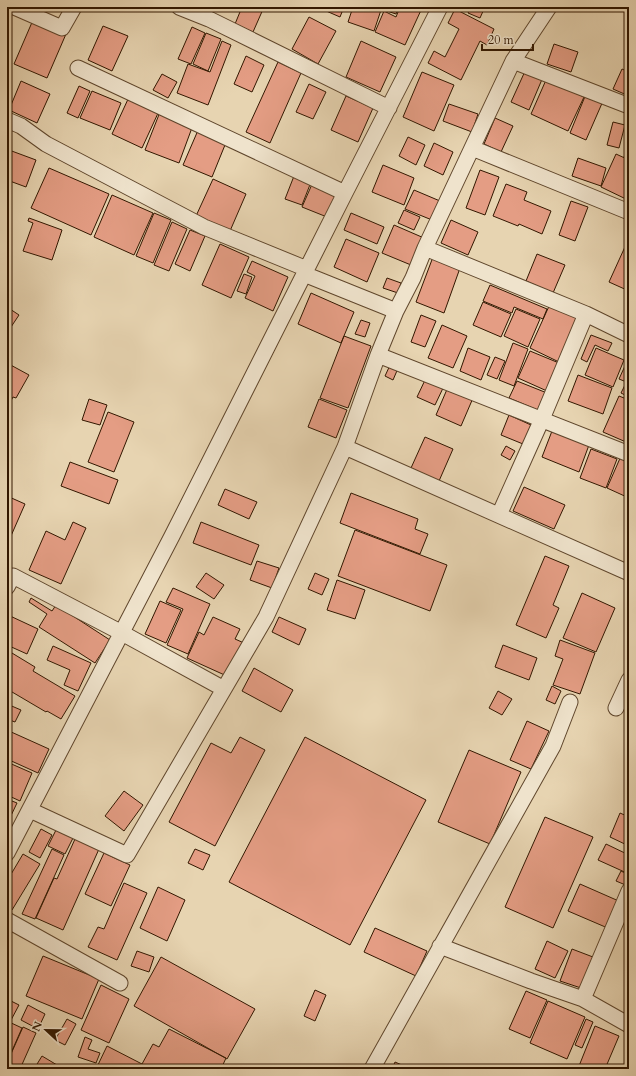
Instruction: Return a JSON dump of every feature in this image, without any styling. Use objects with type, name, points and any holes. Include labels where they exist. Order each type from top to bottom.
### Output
[{"type":"street","points":[[14,7],[62,28],[74,7]]},
{"type":"street","points":[[179,7],[209,19],[389,108]]},
{"type":"street","points":[[30,810],[127,855],[266,617],[345,447],[378,355],[396,311],[413,278],[425,248],[513,60],[549,7]]},
{"type":"street","points":[[7,853],[172,536],[389,108],[437,8]]},
{"type":"street","points":[[513,60],[629,106]]},
{"type":"street","points":[[78,68],[345,193]]},
{"type":"street","points":[[7,120],[22,126],[46,144],[204,228],[396,311]]},
{"type":"street","points":[[472,148],[629,212]]},
{"type":"street","points":[[425,248],[586,314],[629,335]]},
{"type":"street","points":[[499,515],[542,419],[586,314]]},
{"type":"street","points":[[378,355],[629,454]]},
{"type":"street","points":[[345,447],[629,573]]},
{"type":"street","points":[[9,579],[122,633],[224,689]]},
{"type":"street","points":[[616,708],[629,680]]},
{"type":"street","points":[[372,1069],[553,746],[570,702]]},
{"type":"street","points":[[583,999],[626,907],[629,891]]},
{"type":"street","points":[[7,920],[120,983]]},
{"type":"street","points":[[440,946],[583,999],[629,1024]]},
{"type":"building","points":[[242,7],[264,7],[253,32],[235,24]]},
{"type":"building","points":[[317,7],[344,7],[340,17]]},
{"type":"building","points":[[353,7],[382,7],[374,31],[348,22]]},
{"type":"building","points":[[385,7],[399,7],[396,14],[384,10]]},
{"type":"building","points":[[400,7],[422,8],[405,45],[375,32],[384,11],[396,17]]},
{"type":"building","points":[[471,7],[481,7],[484,9],[480,18],[468,13]]},
{"type":"building","points":[[455,9],[494,29],[487,45],[480,41],[461,80],[428,63],[434,51],[445,57],[459,29],[448,23]]},
{"type":"building","points":[[309,17],[336,31],[318,64],[292,49]]},
{"type":"building","points":[[33,20],[66,34],[47,78],[14,64]]},
{"type":"building","points":[[103,26],[128,36],[112,71],[88,60]]},
{"type":"building","points":[[192,27],[205,33],[191,64],[178,59]]},
{"type":"building","points":[[206,33],[221,39],[208,71],[193,64]]},
{"type":"building","points":[[222,41],[231,45],[208,105],[177,93],[188,64],[210,72]]},
{"type":"building","points":[[361,41],[396,57],[380,92],[346,77]]},
{"type":"building","points":[[554,44],[578,52],[571,72],[547,64]]},
{"type":"building","points":[[246,56],[264,65],[252,92],[234,84]]},
{"type":"building","points":[[278,62],[301,73],[270,143],[246,132]]},
{"type":"building","points":[[526,69],[543,77],[529,110],[511,102]]},
{"type":"building","points":[[622,69],[629,72],[629,96],[613,89]]},
{"type":"building","points":[[422,72],[454,85],[434,131],[403,117]]},
{"type":"building","points":[[162,74],[177,82],[168,98],[153,90]]},
{"type":"building","points":[[546,80],[584,97],[568,131],[531,114]]},
{"type":"building","points":[[21,81],[50,94],[37,123],[9,110]]},
{"type":"building","points":[[309,84],[326,92],[313,119],[296,112]]},
{"type":"building","points":[[79,86],[90,91],[78,118],[67,113]]},
{"type":"building","points":[[92,91],[121,103],[110,130],[80,118]]},
{"type":"building","points":[[586,94],[603,101],[586,140],[570,133]]},
{"type":"building","points":[[346,96],[373,108],[358,142],[331,130]]},
{"type":"building","points":[[129,97],[159,111],[142,148],[112,134]]},
{"type":"building","points":[[449,104],[478,114],[472,132],[443,121]]},
{"type":"building","points":[[160,112],[193,125],[179,163],[145,150]]},
{"type":"building","points":[[495,118],[513,126],[501,152],[484,144]]},
{"type":"building","points":[[613,122],[625,125],[619,148],[607,145]]},
{"type":"building","points":[[199,128],[227,140],[212,177],[183,165]]},
{"type":"building","points":[[408,137],[425,145],[416,165],[399,156]]},
{"type":"building","points":[[434,143],[453,152],[443,175],[424,166]]},
{"type":"building","points":[[629,146],[629,158],[624,157]]},
{"type":"building","points":[[9,150],[36,160],[26,187],[7,180],[7,156]]},
{"type":"building","points":[[616,154],[629,160],[628,200],[601,187]]},
{"type":"building","points":[[578,158],[606,168],[601,186],[572,176]]},
{"type":"building","points":[[383,165],[414,178],[404,205],[372,192]]},
{"type":"building","points":[[49,168],[109,194],[91,235],[31,208]]},
{"type":"building","points":[[480,170],[499,177],[485,215],[466,208]]},
{"type":"building","points":[[294,176],[311,182],[302,205],[285,199]]},
{"type":"building","points":[[213,179],[246,194],[230,231],[196,216]]},
{"type":"building","points":[[313,182],[338,193],[327,217],[302,207]]},
{"type":"building","points":[[506,184],[527,192],[524,200],[551,211],[542,234],[519,224],[518,226],[493,216]]},
{"type":"building","points":[[414,190],[440,201],[432,220],[405,209]]},
{"type":"building","points":[[112,195],[153,213],[134,255],[94,237]]},
{"type":"building","points":[[571,201],[588,207],[575,241],[559,235]]},
{"type":"building","points":[[404,210],[420,217],[414,230],[398,223]]},
{"type":"building","points":[[154,213],[171,220],[153,263],[136,256]]},
{"type":"building","points":[[351,213],[384,227],[377,244],[344,230]]},
{"type":"building","points":[[29,218],[62,230],[52,260],[23,251],[33,223],[28,221]]},
{"type":"building","points":[[451,220],[478,232],[468,255],[441,243]]},
{"type":"building","points":[[172,222],[187,229],[169,271],[154,265]]},
{"type":"building","points":[[394,225],[424,238],[411,265],[382,253]]},
{"type":"building","points":[[190,230],[205,236],[190,271],[175,264]]},
{"type":"building","points":[[629,238],[629,291],[609,282]]},
{"type":"building","points":[[346,239],[379,253],[367,282],[334,267]]},
{"type":"building","points":[[220,244],[249,257],[231,298],[202,285]]},
{"type":"building","points":[[537,254],[565,265],[553,293],[526,281]]},
{"type":"building","points":[[433,257],[460,268],[444,313],[416,302]]},
{"type":"building","points":[[252,261],[288,277],[273,311],[245,298],[255,276],[247,272]]},
{"type":"building","points":[[244,274],[252,277],[246,294],[237,291]]},
{"type":"building","points":[[387,278],[401,283],[398,293],[383,288]]},
{"type":"building","points":[[490,285],[547,309],[543,319],[514,307],[512,313],[483,301]]},
{"type":"building","points":[[311,293],[354,312],[341,343],[298,324]]},
{"type":"building","points":[[483,302],[511,314],[501,337],[473,325]]},
{"type":"building","points":[[550,304],[579,317],[559,362],[530,348]]},
{"type":"building","points":[[7,307],[19,315],[7,333]]},
{"type":"building","points":[[516,309],[540,319],[528,347],[504,336]]},
{"type":"building","points":[[421,315],[436,321],[425,347],[411,342]]},
{"type":"building","points":[[361,320],[370,323],[365,337],[355,334]]},
{"type":"building","points":[[442,325],[467,336],[453,368],[428,358]]},
{"type":"building","points":[[591,335],[612,343],[608,351],[595,345],[587,362],[581,359]]},
{"type":"building","points":[[344,336],[371,346],[348,408],[320,398]]},
{"type":"building","points":[[513,343],[528,349],[514,386],[499,380]]},
{"type":"building","points":[[468,348],[490,357],[481,380],[460,371]]},
{"type":"building","points":[[596,348],[624,360],[613,387],[585,375]]},
{"type":"building","points":[[530,351],[559,363],[547,391],[518,378]]},
{"type":"building","points":[[495,357],[505,361],[497,379],[487,375]]},
{"type":"building","points":[[629,357],[629,383],[619,379]]},
{"type":"building","points":[[7,363],[29,375],[16,398],[13,397],[7,408]]},
{"type":"building","points":[[391,363],[399,366],[393,380],[385,376]]},
{"type":"building","points":[[578,375],[612,388],[603,414],[568,401]]},
{"type":"building","points":[[426,378],[444,386],[435,405],[417,397]]},
{"type":"building","points":[[517,381],[547,393],[540,411],[509,398]]},
{"type":"building","points":[[625,385],[629,387],[629,397],[621,393]]},
{"type":"building","points":[[448,387],[473,398],[461,426],[436,415]]},
{"type":"building","points":[[619,396],[629,400],[629,433],[626,442],[603,432]]},
{"type":"building","points":[[89,399],[107,405],[100,425],[82,420]]},
{"type":"building","points":[[319,399],[347,410],[336,438],[308,427]]},
{"type":"building","points":[[108,412],[134,422],[114,472],[88,462]]},
{"type":"building","points":[[509,415],[531,425],[523,444],[501,435]]},
{"type":"building","points":[[552,431],[589,445],[579,472],[542,457]]},
{"type":"building","points":[[425,437],[453,449],[439,481],[411,468]]},
{"type":"building","points":[[506,446],[515,451],[510,460],[501,455]]},
{"type":"building","points":[[591,449],[617,459],[606,488],[580,478]]},
{"type":"building","points":[[621,456],[629,460],[629,498],[607,488]]},
{"type":"building","points":[[70,462],[118,480],[109,504],[61,486]]},
{"type":"building","points":[[524,487],[565,505],[554,529],[513,511]]},
{"type":"building","points":[[225,489],[257,502],[249,519],[218,505]]},
{"type":"building","points":[[351,493],[418,519],[415,529],[428,534],[420,554],[340,523]]},
{"type":"building","points":[[7,496],[25,504],[7,545]]},
{"type":"building","points":[[73,522],[86,528],[61,584],[29,570],[46,531],[65,540]]},
{"type":"building","points":[[201,522],[259,545],[251,565],[193,543]]},
{"type":"building","points":[[355,530],[447,565],[430,611],[338,576]]},
{"type":"building","points":[[545,556],[569,566],[553,605],[559,608],[546,638],[516,625]]},
{"type":"building","points":[[257,561],[279,568],[272,588],[250,580]]},
{"type":"building","points":[[206,573],[224,585],[214,599],[196,587]]},
{"type":"building","points":[[315,573],[329,579],[322,595],[308,589]]},
{"type":"building","points":[[337,580],[365,590],[355,619],[327,610]]},
{"type":"building","points":[[173,588],[210,604],[188,654],[167,645],[183,609],[166,602]]},
{"type":"building","points":[[582,593],[615,608],[596,652],[563,638]]},
{"type":"building","points":[[31,598],[52,611],[56,605],[110,640],[95,663],[39,627],[47,614],[29,602]]},
{"type":"building","points":[[160,601],[181,610],[166,643],[145,634]]},
{"type":"building","points":[[8,615],[38,629],[27,654],[7,645]]},
{"type":"building","points":[[213,617],[240,629],[235,639],[244,643],[229,677],[187,658],[199,632],[204,635]]},
{"type":"building","points":[[279,617],[306,629],[299,645],[272,632]]},
{"type":"building","points":[[560,640],[595,653],[580,694],[553,685],[563,659],[555,656]]},
{"type":"building","points":[[503,645],[537,658],[529,680],[495,667]]},
{"type":"building","points":[[53,646],[91,663],[78,691],[64,685],[70,670],[47,660]]},
{"type":"building","points":[[7,650],[35,667],[33,671],[75,696],[61,719],[7,689]]},
{"type":"building","points":[[254,668],[293,690],[281,712],[242,691]]},
{"type":"building","points":[[552,686],[561,691],[555,704],[546,700]]},
{"type":"building","points":[[498,691],[512,699],[502,715],[489,708]]},
{"type":"building","points":[[7,704],[21,710],[15,722],[7,719]]},
{"type":"building","points":[[527,721],[549,731],[531,769],[510,760]]},
{"type":"building","points":[[9,731],[49,749],[38,773],[7,759],[7,735]]},
{"type":"building","points":[[240,737],[265,750],[215,846],[169,822],[211,743],[231,753]]},
{"type":"building","points":[[305,737],[426,800],[350,945],[229,882]]},
{"type":"building","points":[[469,750],[521,772],[490,844],[438,822]]},
{"type":"building","points":[[7,762],[32,773],[20,801],[7,795]]},
{"type":"building","points":[[124,791],[143,805],[124,831],[105,816]]},
{"type":"building","points":[[7,799],[17,803],[7,824]]},
{"type":"building","points":[[620,813],[629,817],[629,846],[610,837]]},
{"type":"building","points":[[545,817],[593,837],[553,928],[505,907]]},
{"type":"building","points":[[41,829],[52,835],[40,858],[29,852]]},
{"type":"building","points":[[56,830],[73,838],[65,854],[48,846]]},
{"type":"building","points":[[75,839],[99,849],[63,930],[36,918],[54,878],[57,879]]},
{"type":"building","points":[[606,844],[629,855],[629,874],[598,860]]},
{"type":"building","points":[[52,849],[64,855],[35,919],[22,914]]},
{"type":"building","points":[[195,849],[210,855],[203,870],[188,863]]},
{"type":"building","points":[[104,853],[130,865],[111,906],[85,894]]},
{"type":"building","points":[[23,854],[40,864],[12,910],[7,907],[7,881]]},
{"type":"building","points":[[621,871],[629,875],[628,886],[616,881]]},
{"type":"building","points":[[124,883],[147,893],[117,960],[88,947],[98,927],[104,929]]},
{"type":"building","points":[[580,884],[621,902],[610,929],[568,911]]},
{"type":"building","points":[[158,887],[185,900],[167,941],[140,928]]},
{"type":"building","points":[[375,928],[427,951],[416,976],[364,952]]},
{"type":"building","points":[[547,941],[568,951],[555,978],[535,969]]},
{"type":"building","points":[[572,949],[593,957],[581,988],[560,981]]},
{"type":"building","points":[[137,951],[154,957],[149,972],[131,966]]},
{"type":"building","points":[[43,956],[99,979],[82,1019],[26,996]]},
{"type":"building","points":[[161,957],[255,1009],[227,1059],[134,1006]]},
{"type":"building","points":[[101,985],[129,999],[109,1043],[81,1030]]},
{"type":"building","points":[[315,990],[326,995],[315,1021],[304,1016]]},
{"type":"building","points":[[526,991],[547,1000],[530,1038],[509,1029]]},
{"type":"building","points":[[7,999],[19,1005],[10,1022],[7,1021]]},
{"type":"building","points":[[548,1001],[585,1017],[567,1059],[530,1043]]},
{"type":"building","points":[[28,1005],[45,1014],[38,1029],[21,1020]]},
{"type":"building","points":[[67,1019],[76,1024],[65,1045],[55,1040]]},
{"type":"building","points":[[586,1019],[593,1022],[582,1048],[575,1045]]},
{"type":"building","points":[[7,1021],[22,1028],[11,1053],[7,1051]]},
{"type":"building","points":[[595,1026],[619,1036],[605,1069],[587,1069],[579,1066]]},
{"type":"building","points":[[23,1027],[36,1033],[20,1069],[7,1069],[7,1063]]},
{"type":"building","points":[[169,1029],[226,1058],[221,1069],[96,1069],[107,1046],[142,1064],[153,1044],[159,1047]]},
{"type":"building","points":[[85,1037],[92,1040],[88,1049],[100,1053],[96,1063],[78,1057]]},
{"type":"building","points":[[42,1056],[57,1065],[55,1069],[34,1069]]},
{"type":"building","points":[[395,1062],[411,1069],[392,1069]]}]
